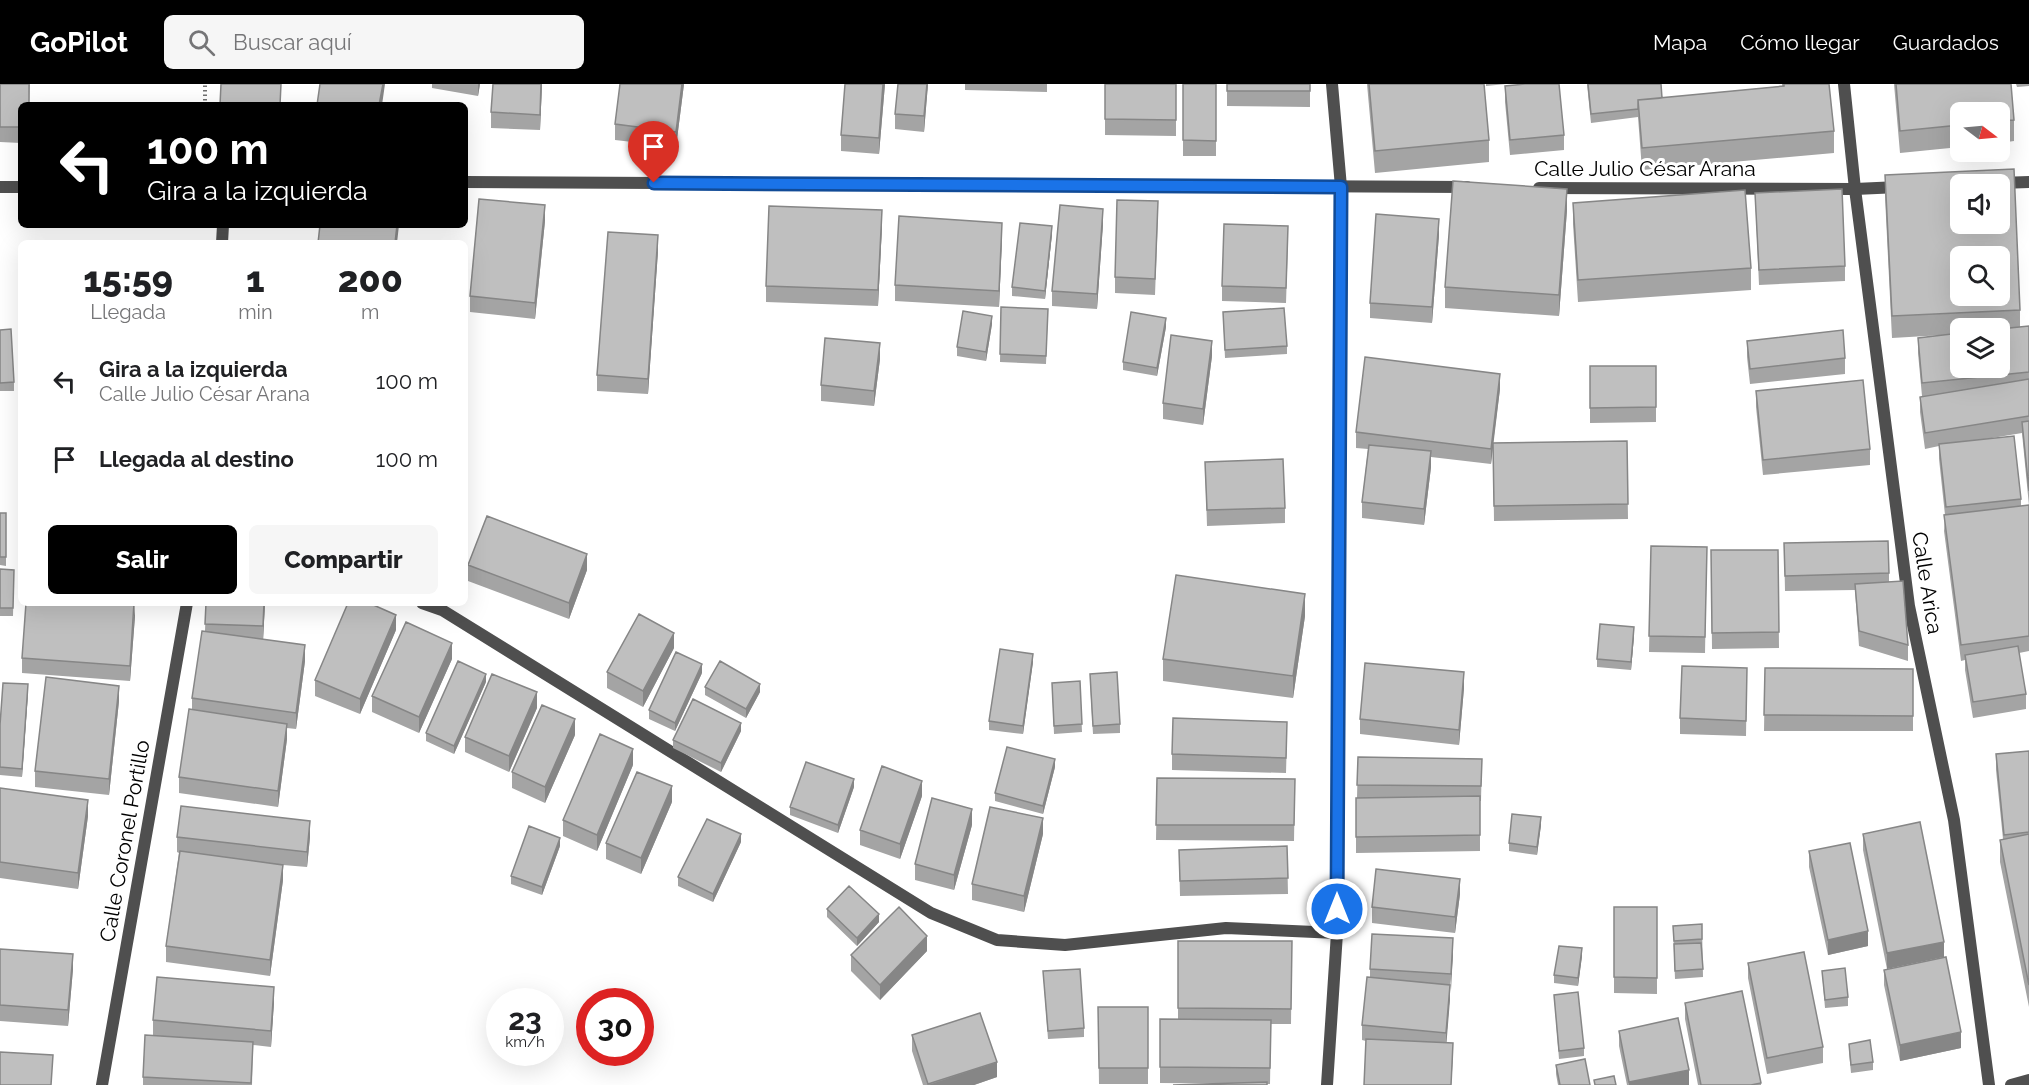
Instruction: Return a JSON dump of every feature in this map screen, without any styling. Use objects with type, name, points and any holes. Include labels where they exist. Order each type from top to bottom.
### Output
[{"type":"street","points":[[1327,1085],[1337,933],[1341,187],[1332,84]]},
{"type":"street","name":"Calle Arica","points":[[1844,84],[1855,189],[1909,606],[1954,820],[1989,1085]]},
{"type":"street","points":[[468,182],[1484,188]]},
{"type":"street","points":[[2010,183],[2029,182]]},
{"type":"street","points":[[0,187],[18,187]]},
{"type":"street","name":"Calle Julio César Arana","points":[[1532,188],[1855,189],[1913,187]]},
{"type":"street","name":"Calle Coronel Portillo","points":[[102,1085],[186,606]]},
{"type":"street","points":[[431,606],[442,610],[931,913],[997,940],[1065,945],[1226,928],[1337,933]]},
{"type":"street","points":[[2011,1085],[2029,1080]]},
{"type":"path","points":[[205,84],[205,102]]},
{"type":"building","points":[[0,84],[29,84],[29,102],[18,102],[18,127],[0,127]]},
{"type":"building","points":[[221,84],[281,84],[280,102],[220,102]]},
{"type":"building","points":[[320,84],[383,84],[380,102],[317,102]]},
{"type":"building","points":[[493,84],[541,84],[540,115],[491,112]]},
{"type":"building","points":[[620,84],[682,84],[676,132],[615,124]]},
{"type":"building","points":[[845,84],[883,84],[879,138],[841,135]]},
{"type":"building","points":[[898,84],[927,84],[924,116],[895,114]]},
{"type":"building","points":[[1105,84],[1176,84],[1176,120],[1105,119]]},
{"type":"building","points":[[1183,84],[1216,84],[1216,141],[1183,140]]},
{"type":"building","points":[[1227,84],[1310,84],[1310,91],[1227,91]]},
{"type":"building","points":[[1369,84],[1484,84],[1489,140],[1375,151]]},
{"type":"building","points":[[1559,84],[1564,135],[1510,140],[1505,86]]},
{"type":"building","points":[[1588,84],[1661,84],[1662,98],[1638,100],[1638,109],[1591,114]]},
{"type":"building","points":[[1784,84],[1829,84],[1834,131],[1642,148],[1638,100],[1784,86]]},
{"type":"building","points":[[1896,84],[2011,84],[2014,120],[2010,120],[2010,102],[1950,102],[1950,126],[1900,131]]},
{"type":"building","points":[[2014,169],[2020,310],[1892,316],[1885,175]]},
{"type":"building","points":[[1453,181],[1567,189],[1559,295],[1445,287]]},
{"type":"building","points":[[1842,189],[1845,266],[1759,270],[1755,193]]},
{"type":"building","points":[[1745,190],[1751,268],[1578,280],[1573,203]]},
{"type":"building","points":[[479,199],[545,205],[535,303],[470,296]]},
{"type":"building","points":[[1117,200],[1158,201],[1155,279],[1115,277]]},
{"type":"building","points":[[1060,205],[1103,209],[1097,294],[1052,291]]},
{"type":"building","points":[[769,206],[882,210],[878,290],[766,286]]},
{"type":"building","points":[[1376,214],[1439,219],[1432,307],[1370,303]]},
{"type":"building","points":[[899,216],[1002,223],[999,291],[895,285]]},
{"type":"building","points":[[1020,223],[1052,226],[1045,291],[1012,287]]},
{"type":"building","points":[[1224,224],[1288,226],[1286,288],[1222,286]]},
{"type":"building","points":[[320,228],[397,228],[395,240],[318,240]]},
{"type":"building","points":[[608,232],[658,235],[648,379],[597,375]]},
{"type":"building","points":[[1001,307],[1048,309],[1046,356],[1000,354]]},
{"type":"building","points":[[1284,308],[1287,346],[1225,350],[1223,312]]},
{"type":"building","points":[[963,311],[992,316],[986,352],[957,347]]},
{"type":"building","points":[[1131,312],[1166,318],[1157,368],[1123,362]]},
{"type":"building","points":[[2029,326],[2029,372],[2010,374],[2010,328]]},
{"type":"building","points":[[11,329],[14,382],[0,383],[0,330]]},
{"type":"building","points":[[1843,330],[1845,358],[1750,369],[1747,341]]},
{"type":"building","points":[[1950,334],[1950,378],[1971,378],[1922,383],[1918,338]]},
{"type":"building","points":[[1171,335],[1212,341],[1203,409],[1163,403]]},
{"type":"building","points":[[825,338],[880,343],[874,391],[821,385]]},
{"type":"building","points":[[1365,357],[1500,374],[1491,449],[1356,432]]},
{"type":"building","points":[[1590,366],[1656,366],[1656,407],[1590,408]]},
{"type":"building","points":[[2029,379],[2029,416],[1925,433],[1920,397]]},
{"type":"building","points":[[1863,380],[1870,449],[1763,460],[1756,391]]},
{"type":"building","points":[[2029,421],[2029,491],[2022,422]]},
{"type":"building","points":[[2014,436],[2021,499],[1946,507],[1939,444]]},
{"type":"building","points":[[1627,441],[1628,504],[1494,506],[1493,443]]},
{"type":"building","points":[[1369,445],[1431,451],[1424,509],[1362,502]]},
{"type":"building","points":[[1283,459],[1285,508],[1207,510],[1205,462]]},
{"type":"building","points":[[2029,505],[2029,636],[1961,645],[1944,515]]},
{"type":"building","points":[[0,513],[6,513],[6,557],[0,557]]},
{"type":"building","points":[[487,516],[587,554],[569,603],[468,565]]},
{"type":"building","points":[[1888,541],[1889,573],[1785,576],[1784,543]]},
{"type":"building","points":[[1651,546],[1707,547],[1705,637],[1649,636]]},
{"type":"building","points":[[1711,550],[1778,550],[1779,632],[1712,633]]},
{"type":"building","points":[[0,569],[14,570],[13,608],[0,608]]},
{"type":"building","points":[[1176,575],[1305,594],[1293,676],[1163,659]]},
{"type":"building","points":[[1903,581],[1908,645],[1859,631],[1855,584]]},
{"type":"building","points":[[26,606],[134,606],[130,666],[22,658]]},
{"type":"building","points":[[206,606],[264,606],[263,626],[205,624]]},
{"type":"building","points":[[347,606],[376,606],[396,615],[360,699],[315,680]]},
{"type":"building","points":[[639,614],[674,633],[643,691],[607,672]]},
{"type":"building","points":[[406,622],[452,643],[419,717],[372,696]]},
{"type":"building","points":[[1600,624],[1634,627],[1631,662],[1597,659]]},
{"type":"building","points":[[202,631],[305,645],[296,713],[192,698]]},
{"type":"building","points":[[2018,646],[2026,694],[1973,702],[1965,655]]},
{"type":"building","points":[[1000,649],[1033,654],[1023,726],[989,721]]},
{"type":"building","points":[[676,652],[702,664],[675,723],[649,710]]},
{"type":"building","points":[[458,661],[486,674],[454,746],[426,733]]},
{"type":"building","points":[[720,661],[760,684],[746,709],[705,687]]},
{"type":"building","points":[[1365,663],[1464,672],[1459,730],[1360,719]]},
{"type":"building","points":[[1682,666],[1747,668],[1746,721],[1680,718]]},
{"type":"building","points":[[1765,668],[1913,669],[1913,716],[1764,715]]},
{"type":"building","points":[[1117,672],[1120,724],[1093,726],[1090,674]]},
{"type":"building","points":[[492,674],[537,692],[509,756],[465,737]]},
{"type":"building","points":[[46,677],[119,686],[109,779],[35,771]]},
{"type":"building","points":[[1080,681],[1082,724],[1054,726],[1052,683]]},
{"type":"building","points":[[3,683],[28,684],[22,769],[0,767]]},
{"type":"building","points":[[693,699],[741,723],[721,763],[673,740]]},
{"type":"building","points":[[542,705],[575,719],[545,787],[512,772]]},
{"type":"building","points":[[189,709],[287,724],[278,791],[179,777]]},
{"type":"building","points":[[1173,718],[1287,722],[1286,758],[1172,754]]},
{"type":"building","points":[[600,734],[633,749],[597,835],[563,820]]},
{"type":"building","points":[[1007,747],[1055,759],[1043,806],[995,793]]},
{"type":"building","points":[[2029,751],[2029,832],[2004,835],[1996,754]]},
{"type":"building","points":[[1358,757],[1482,759],[1481,786],[1357,785]]},
{"type":"building","points":[[806,762],[854,779],[838,825],[790,807]]},
{"type":"building","points":[[882,766],[922,781],[900,844],[860,830]]},
{"type":"building","points":[[637,772],[672,786],[641,858],[606,843]]},
{"type":"building","points":[[1157,778],[1295,779],[1294,825],[1156,825]]},
{"type":"building","points":[[0,788],[88,800],[78,873],[0,862]]},
{"type":"building","points":[[1480,796],[1480,835],[1356,837],[1356,798]]},
{"type":"building","points":[[932,798],[972,809],[954,875],[915,864]]},
{"type":"building","points":[[181,806],[310,821],[307,852],[177,837]]},
{"type":"building","points":[[990,807],[1043,818],[1024,896],[972,884]]},
{"type":"building","points":[[1512,814],[1541,817],[1537,847],[1509,843]]},
{"type":"building","points":[[707,819],[741,834],[713,894],[678,877]]},
{"type":"building","points":[[1920,822],[1944,942],[1887,953],[1863,834]]},
{"type":"building","points":[[529,826],[560,838],[542,887],[511,876]]},
{"type":"building","points":[[2029,834],[2029,985],[2000,840]]},
{"type":"building","points":[[1850,843],[1868,931],[1828,940],[1809,851]]},
{"type":"building","points":[[1287,846],[1288,878],[1180,881],[1179,850]]},
{"type":"building","points":[[180,851],[283,865],[270,960],[166,946]]},
{"type":"building","points":[[1376,869],[1460,879],[1455,917],[1372,907]]},
{"type":"building","points":[[849,886],[879,914],[857,938],[827,909]]},
{"type":"building","points":[[899,907],[927,936],[880,985],[851,955]]},
{"type":"building","points":[[1614,907],[1657,907],[1657,978],[1614,977]]},
{"type":"building","points":[[1702,924],[1702,939],[1674,941],[1673,926]]},
{"type":"building","points":[[1372,934],[1453,938],[1451,974],[1370,969]]},
{"type":"building","points":[[1178,941],[1292,941],[1291,1009],[1178,1008]]},
{"type":"building","points":[[1701,943],[1703,969],[1675,971],[1674,944]]},
{"type":"building","points":[[1559,946],[1582,948],[1578,978],[1554,975]]},
{"type":"building","points":[[0,949],[73,954],[68,1010],[0,1005]]},
{"type":"building","points":[[1804,952],[1823,1047],[1767,1058],[1748,963]]},
{"type":"building","points":[[1946,957],[1961,1032],[1900,1045],[1884,970]]},
{"type":"building","points":[[1845,968],[1848,997],[1825,1000],[1822,971]]},
{"type":"building","points":[[1080,969],[1084,1028],[1048,1031],[1043,971]]},
{"type":"building","points":[[157,977],[274,987],[271,1031],[153,1020]]},
{"type":"building","points":[[1367,977],[1450,985],[1446,1033],[1362,1025]]},
{"type":"building","points":[[1742,991],[1761,1083],[1701,1085],[1685,1003]]},
{"type":"building","points":[[1578,992],[1584,1048],[1559,1051],[1554,995]]},
{"type":"building","points":[[1098,1007],[1148,1007],[1148,1068],[1099,1068]]},
{"type":"building","points":[[980,1013],[997,1062],[928,1084],[912,1035]]},
{"type":"building","points":[[1678,1018],[1689,1070],[1629,1082],[1619,1031]]},
{"type":"building","points":[[1160,1019],[1271,1020],[1270,1068],[1160,1067]]},
{"type":"building","points":[[145,1035],[253,1042],[251,1083],[143,1077]]},
{"type":"building","points":[[1366,1039],[1453,1043],[1451,1085],[1364,1085]]},
{"type":"building","points":[[1870,1040],[1873,1062],[1851,1065],[1849,1044]]},
{"type":"building","points":[[0,1052],[53,1055],[51,1085],[0,1085]]},
{"type":"building","points":[[1585,1059],[1590,1085],[1560,1085],[1556,1065]]},
{"type":"building","points":[[1614,1076],[1616,1085],[1595,1085],[1594,1080]]},
{"type":"building","points":[[1267,1082],[1267,1085],[1173,1085]]},
{"type":"route","points":[[654,183],[1341,187],[1337,909]]}]
